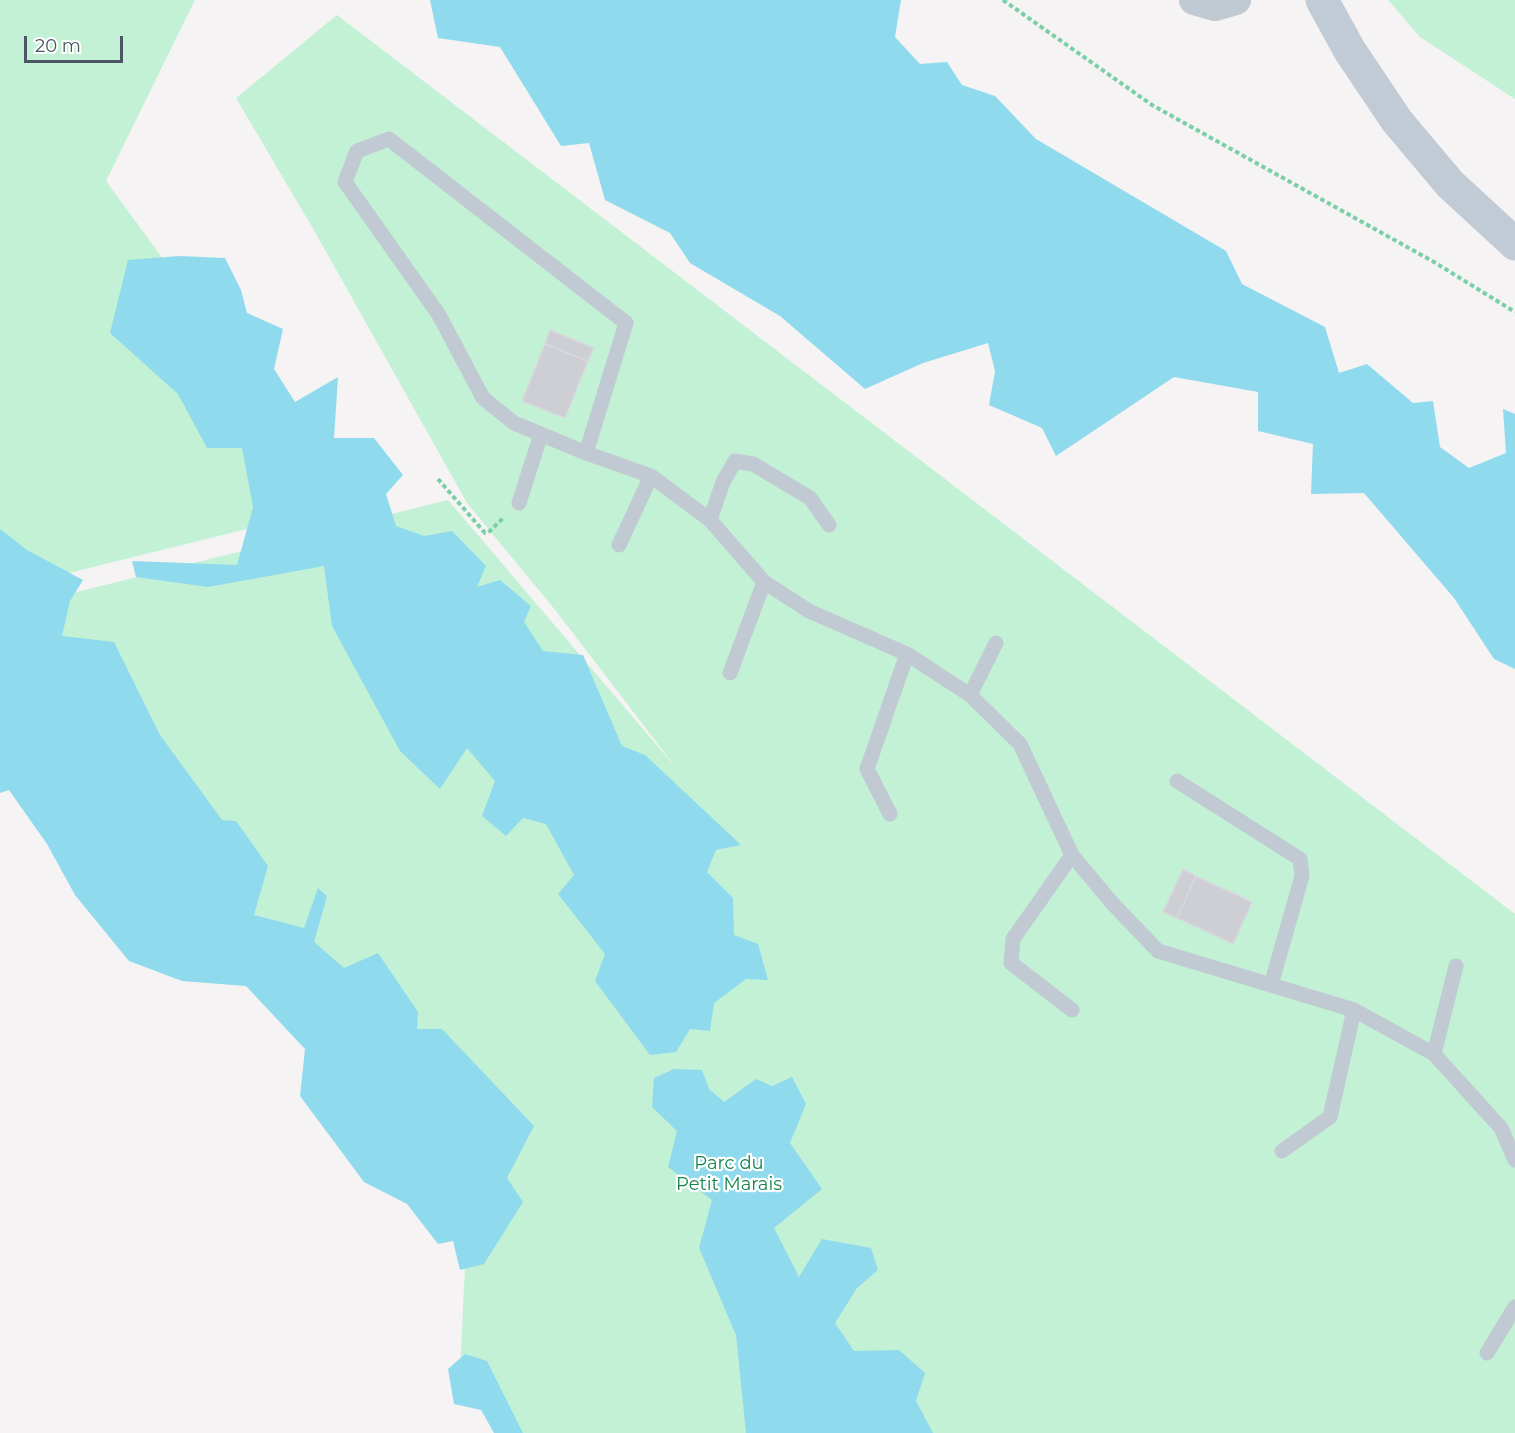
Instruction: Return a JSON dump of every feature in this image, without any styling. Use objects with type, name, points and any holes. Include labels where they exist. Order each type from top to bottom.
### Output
[{"type":"street","points":[[1194,0],[1215,6],[1236,0]]},
{"type":"street","points":[[1322,0],[1350,51],[1397,121],[1450,183],[1515,244]]},
{"type":"lane","points":[[586,453],[626,323],[389,139],[357,151],[345,182],[439,315],[483,398],[514,423],[586,453],[651,476],[710,520],[764,582],[809,611],[906,654],[970,695],[1020,744],[1072,855],[1112,903],[1158,951],[1354,1010],[1434,1054],[1501,1128],[1515,1160]]},
{"type":"lane","points":[[519,503],[541,434]]},
{"type":"lane","points":[[710,520],[723,482],[735,461],[753,464],[810,498],[829,525]]},
{"type":"lane","points":[[619,545],[651,476]]},
{"type":"lane","points":[[730,673],[764,582]]},
{"type":"lane","points":[[970,695],[996,643]]},
{"type":"lane","points":[[890,814],[867,769],[906,654]]},
{"type":"lane","points":[[1178,781],[1300,859],[1302,876],[1271,985]]},
{"type":"lane","points":[[1072,855],[1013,939],[1011,963],[1072,1010]]},
{"type":"lane","points":[[1434,1054],[1456,966]]},
{"type":"lane","points":[[1282,1151],[1330,1118],[1354,1010]]},
{"type":"lane","points":[[1487,1353],[1515,1307]]},
{"type":"path","points":[[1003,0],[1152,105],[1434,262],[1515,312]]},
{"type":"path","points":[[438,479],[485,533],[490,531],[519,503]]},
{"type":"green space","points":[[0,0],[195,0],[106,181],[343,505],[9,588],[0,578]]},
{"type":"green space","points":[[1388,0],[1515,0],[1515,99],[1420,37]]},
{"type":"green space","name":"Parc du Petit Marais","points":[[337,15],[1515,914],[1515,1433],[498,1433],[460,1373],[470,1160],[0,678],[0,611],[448,500],[677,769],[556,611],[467,503],[315,232],[236,98]]},
{"type":"water","points":[[430,0],[901,0],[895,37],[920,64],[947,62],[962,85],[995,96],[1036,139],[1226,251],[1242,284],[1325,327],[1339,373],[1367,364],[1413,403],[1433,401],[1440,447],[1469,468],[1506,453],[1503,409],[1515,414],[1515,669],[1494,659],[1454,598],[1364,493],[1311,494],[1313,444],[1258,431],[1258,392],[1174,377],[1056,456],[1042,428],[989,405],[995,371],[988,343],[923,363],[865,389],[780,316],[690,263],[670,233],[605,200],[589,143],[561,146],[500,47],[438,38]]},
{"type":"water","points":[[179,256],[225,258],[241,290],[247,313],[283,329],[274,369],[295,402],[338,377],[334,438],[374,438],[403,475],[386,494],[396,526],[424,536],[452,531],[486,566],[477,587],[500,580],[531,606],[524,622],[543,651],[583,655],[622,746],[645,755],[741,845],[716,850],[707,872],[733,898],[734,935],[758,944],[768,980],[746,979],[714,1003],[710,1031],[690,1029],[676,1052],[650,1055],[595,981],[605,954],[558,894],[574,875],[546,824],[523,818],[506,836],[482,816],[495,781],[467,748],[440,789],[400,751],[332,626],[324,566],[208,587],[136,577],[132,561],[237,565],[253,507],[242,448],[207,448],[178,394],[110,333],[128,260]]},
{"type":"water","points":[[0,529],[27,550],[83,580],[70,601],[62,636],[114,642],[160,735],[222,820],[236,821],[268,866],[254,915],[304,928],[318,888],[327,896],[314,942],[344,968],[378,953],[418,1012],[417,1029],[442,1029],[534,1126],[507,1178],[523,1202],[484,1264],[460,1270],[453,1241],[438,1244],[407,1204],[364,1182],[300,1096],[305,1049],[246,986],[182,981],[129,961],[75,895],[47,844],[9,790],[0,793]]},
{"type":"water","points":[[674,1069],[702,1070],[709,1089],[724,1102],[756,1079],[772,1086],[792,1077],[806,1104],[790,1143],[822,1189],[774,1228],[799,1277],[822,1239],[871,1248],[878,1270],[857,1288],[835,1323],[854,1351],[899,1350],[925,1373],[916,1401],[933,1433],[746,1433],[736,1335],[699,1248],[712,1200],[668,1167],[677,1131],[652,1107],[654,1078]]},
{"type":"water","points":[[465,1354],[487,1361],[523,1433],[494,1433],[481,1410],[454,1404],[448,1369]]},
{"type":"building","points":[[550,330],[594,348],[588,361],[545,344]]},
{"type":"building","points":[[545,344],[588,361],[565,418],[522,401]]},
{"type":"building","points":[[1183,869],[1196,876],[1177,918],[1163,912]]},
{"type":"building","points":[[1196,876],[1252,902],[1233,944],[1177,918]]}]
